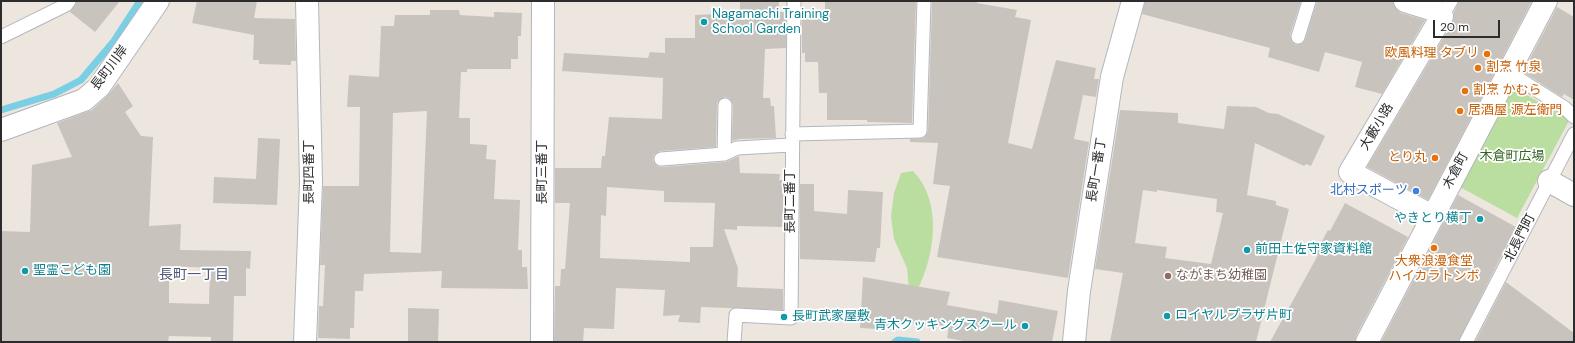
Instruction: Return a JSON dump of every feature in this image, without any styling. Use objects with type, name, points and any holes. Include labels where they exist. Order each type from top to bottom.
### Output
[{"type":"street","name":"長町川岸","points":[[1,130],[84,100],[99,87],[158,1]]},
{"type":"street","name":"長町四番丁","points":[[305,342],[311,182],[307,1]]},
{"type":"street","name":"長町三番丁","points":[[542,342],[544,1]]},
{"type":"street","name":"長町一番丁","points":[[1074,342],[1079,291],[1112,77],[1133,1]]},
{"type":"street","points":[[1405,1],[1434,10],[1447,8]]},
{"type":"street","name":"木倉町","points":[[1367,342],[1546,1]]},
{"type":"street","name":"大藪小路","points":[[1432,216],[1350,172],[1447,8]]},
{"type":"street","points":[[1549,181],[1574,195]]},
{"type":"lane","points":[[1,37],[66,5],[69,1]]},
{"type":"lane","name":"長町二番丁","points":[[734,342],[736,315],[791,318],[794,1]]},
{"type":"lane","points":[[661,159],[724,154],[737,148],[792,139],[920,131],[924,1]]},
{"type":"lane","points":[[1298,37],[1309,1]]},
{"type":"lane","points":[[1508,72],[1565,108],[1574,117]]},
{"type":"lane","points":[[724,154],[725,105]]},
{"type":"lane","name":"北長門町","points":[[1466,342],[1574,134]]},
{"type":"green space","name":"木倉町広場","points":[[1512,87],[1570,119],[1517,218],[1458,186]]},
{"type":"green space","points":[[913,171],[923,184],[929,198],[933,229],[932,245],[928,261],[917,291],[909,290],[907,268],[894,239],[891,217],[894,193],[901,173]]},
{"type":"building","points":[[77,1],[120,1],[95,32],[70,12]]},
{"type":"building","points":[[197,1],[257,1],[254,18],[295,19],[296,61],[291,61],[291,65],[259,64],[259,60],[253,60],[254,35],[192,23]]},
{"type":"building","points":[[740,1],[779,1],[779,12],[786,12],[786,48],[765,49],[763,98],[770,98],[771,106],[774,106],[776,138],[739,139],[732,141],[733,105],[729,98],[725,97],[718,101],[717,104],[716,147],[660,151],[654,155],[653,160],[657,166],[662,167],[725,162],[739,156],[740,173],[780,174],[779,180],[782,180],[782,183],[784,183],[784,227],[737,226],[737,230],[724,229],[738,268],[737,287],[783,289],[783,310],[701,307],[700,323],[678,322],[680,315],[663,316],[665,290],[616,288],[614,329],[584,328],[583,342],[554,342],[555,286],[560,286],[561,269],[565,269],[570,203],[555,203],[555,168],[601,168],[602,156],[605,156],[609,117],[662,119],[663,78],[562,71],[564,53],[648,58],[650,52],[665,53],[665,38],[695,38],[695,15],[740,13]],"holes":[[[607,187],[664,191],[664,202],[715,203],[713,247],[690,247],[690,262],[600,258],[601,215],[606,216]]]},
{"type":"building","points":[[825,1],[916,1],[912,123],[867,122],[867,120],[827,120],[827,93],[819,93],[818,62],[805,62],[805,53],[802,53],[802,13],[825,13]]},
{"type":"building","points":[[932,1],[977,1],[977,3],[1017,10],[1015,17],[1031,20],[1008,143],[1032,149],[1056,60],[1096,68],[1094,79],[1099,79],[1096,97],[1083,95],[1074,139],[1089,142],[1068,278],[937,257],[950,186],[933,184],[938,143],[910,142],[910,139],[924,138],[928,131]]},
{"type":"building","points":[[1145,1],[1301,1],[1290,35],[1292,42],[1296,45],[1303,43],[1305,40],[1317,1],[1393,1],[1396,9],[1401,13],[1425,20],[1382,94],[1355,87],[1362,62],[1325,52],[1319,72],[1268,57],[1270,48],[1142,14]]},
{"type":"building","points":[[1459,1],[1532,1],[1428,200],[1367,167],[1453,22],[1454,12]]},
{"type":"building","points":[[1557,7],[1574,17],[1574,100],[1564,94],[1562,97],[1523,72]]},
{"type":"building","points":[[430,10],[459,10],[460,15],[494,17],[494,12],[522,13],[521,36],[518,36],[518,59],[511,59],[511,69],[467,69],[467,72],[461,72],[459,118],[470,118],[470,144],[487,145],[486,159],[496,160],[494,199],[520,200],[518,250],[522,250],[522,267],[527,267],[528,289],[441,288],[442,271],[364,274],[363,291],[355,291],[354,328],[350,328],[350,339],[318,338],[319,306],[323,306],[325,265],[320,265],[323,186],[359,186],[360,107],[347,107],[349,75],[379,77],[381,26],[394,26],[395,15],[430,15]],"holes":[[[427,111],[421,253],[390,252],[393,113]]]},
{"type":"building","points":[[118,83],[133,106],[125,112],[141,136],[153,137],[149,226],[181,224],[180,250],[251,251],[250,269],[246,268],[246,296],[234,296],[233,342],[211,342],[211,337],[169,336],[168,342],[1,342],[1,231],[30,232],[32,165],[72,157],[57,123],[92,110]],"holes":[[[169,266],[210,268],[209,304],[169,303]]]},
{"type":"building","points":[[1227,106],[1256,107],[1269,113],[1278,114],[1325,136],[1311,166],[1306,164],[1304,166],[1255,143],[1247,195],[1276,201],[1276,205],[1289,209],[1256,342],[1110,342],[1123,273],[1095,269],[1120,110],[1178,113],[1178,123],[1224,129]],"holes":[[[1143,190],[1157,192],[1157,190],[1217,199],[1216,212],[1223,213],[1211,264],[1165,258],[1167,247],[1135,243]]]},
{"type":"building","points":[[258,138],[280,139],[277,205],[213,203],[214,177],[256,179]]},
{"type":"building","points":[[800,184],[814,184],[814,211],[847,214],[848,190],[883,192],[880,248],[877,248],[875,262],[800,259]]},
{"type":"building","points":[[1458,195],[1516,227],[1458,342],[1381,342]]},
{"type":"building","points":[[1345,203],[1408,237],[1356,336],[1355,342],[1270,342],[1318,255],[1315,254],[1328,230],[1330,231]]},
{"type":"building","points":[[863,277],[950,292],[947,305],[997,314],[999,300],[1058,311],[1052,342],[969,342],[947,338],[949,326],[893,322],[892,330],[860,328]]},
{"type":"building","points":[[1506,282],[1574,333],[1574,342],[1475,342]]},
{"type":"building","points":[[408,308],[439,309],[438,342],[408,342]]},
{"type":"waterway","points":[[1,110],[54,94],[81,80],[114,41],[140,1]]},
{"type":"waterway","points":[[895,342],[898,340],[917,342]]},
{"type":"place","name":"Nagamachi Training School Garden","points":[[704,22]]},
{"type":"place","name":"欧風料理 タブリ","points":[[1487,54]]},
{"type":"place","name":"割烹 竹泉","points":[[1478,68]]},
{"type":"place","name":"割烹 かむら","points":[[1465,91]]},
{"type":"place","name":"居酒屋 源左衛門","points":[[1460,111]]},
{"type":"place","name":"とり丸","points":[[1435,158]]},
{"type":"place","name":"北村スポーツ","points":[[1416,191]]},
{"type":"place","name":"やきとり横丁","points":[[1480,219]]},
{"type":"place","name":"大衆浪漫食堂 ハイカラトンボ","points":[[1434,248]]},
{"type":"place","name":"前田土佐守家資料館","points":[[1247,250]]},
{"type":"place","name":"聖霊こども園","points":[[25,271]]},
{"type":"place","name":"ながまち幼稚園","points":[[1168,276]]},
{"type":"place","name":"ロイヤルプラザ片町","points":[[1167,316]]},
{"type":"place","name":"長町武家屋敷","points":[[784,317]]},
{"type":"place","name":"青木クッキングスクール","points":[[1025,326]]},
{"type":"district","name":"長町一丁目","points":[[194,275]]}]
